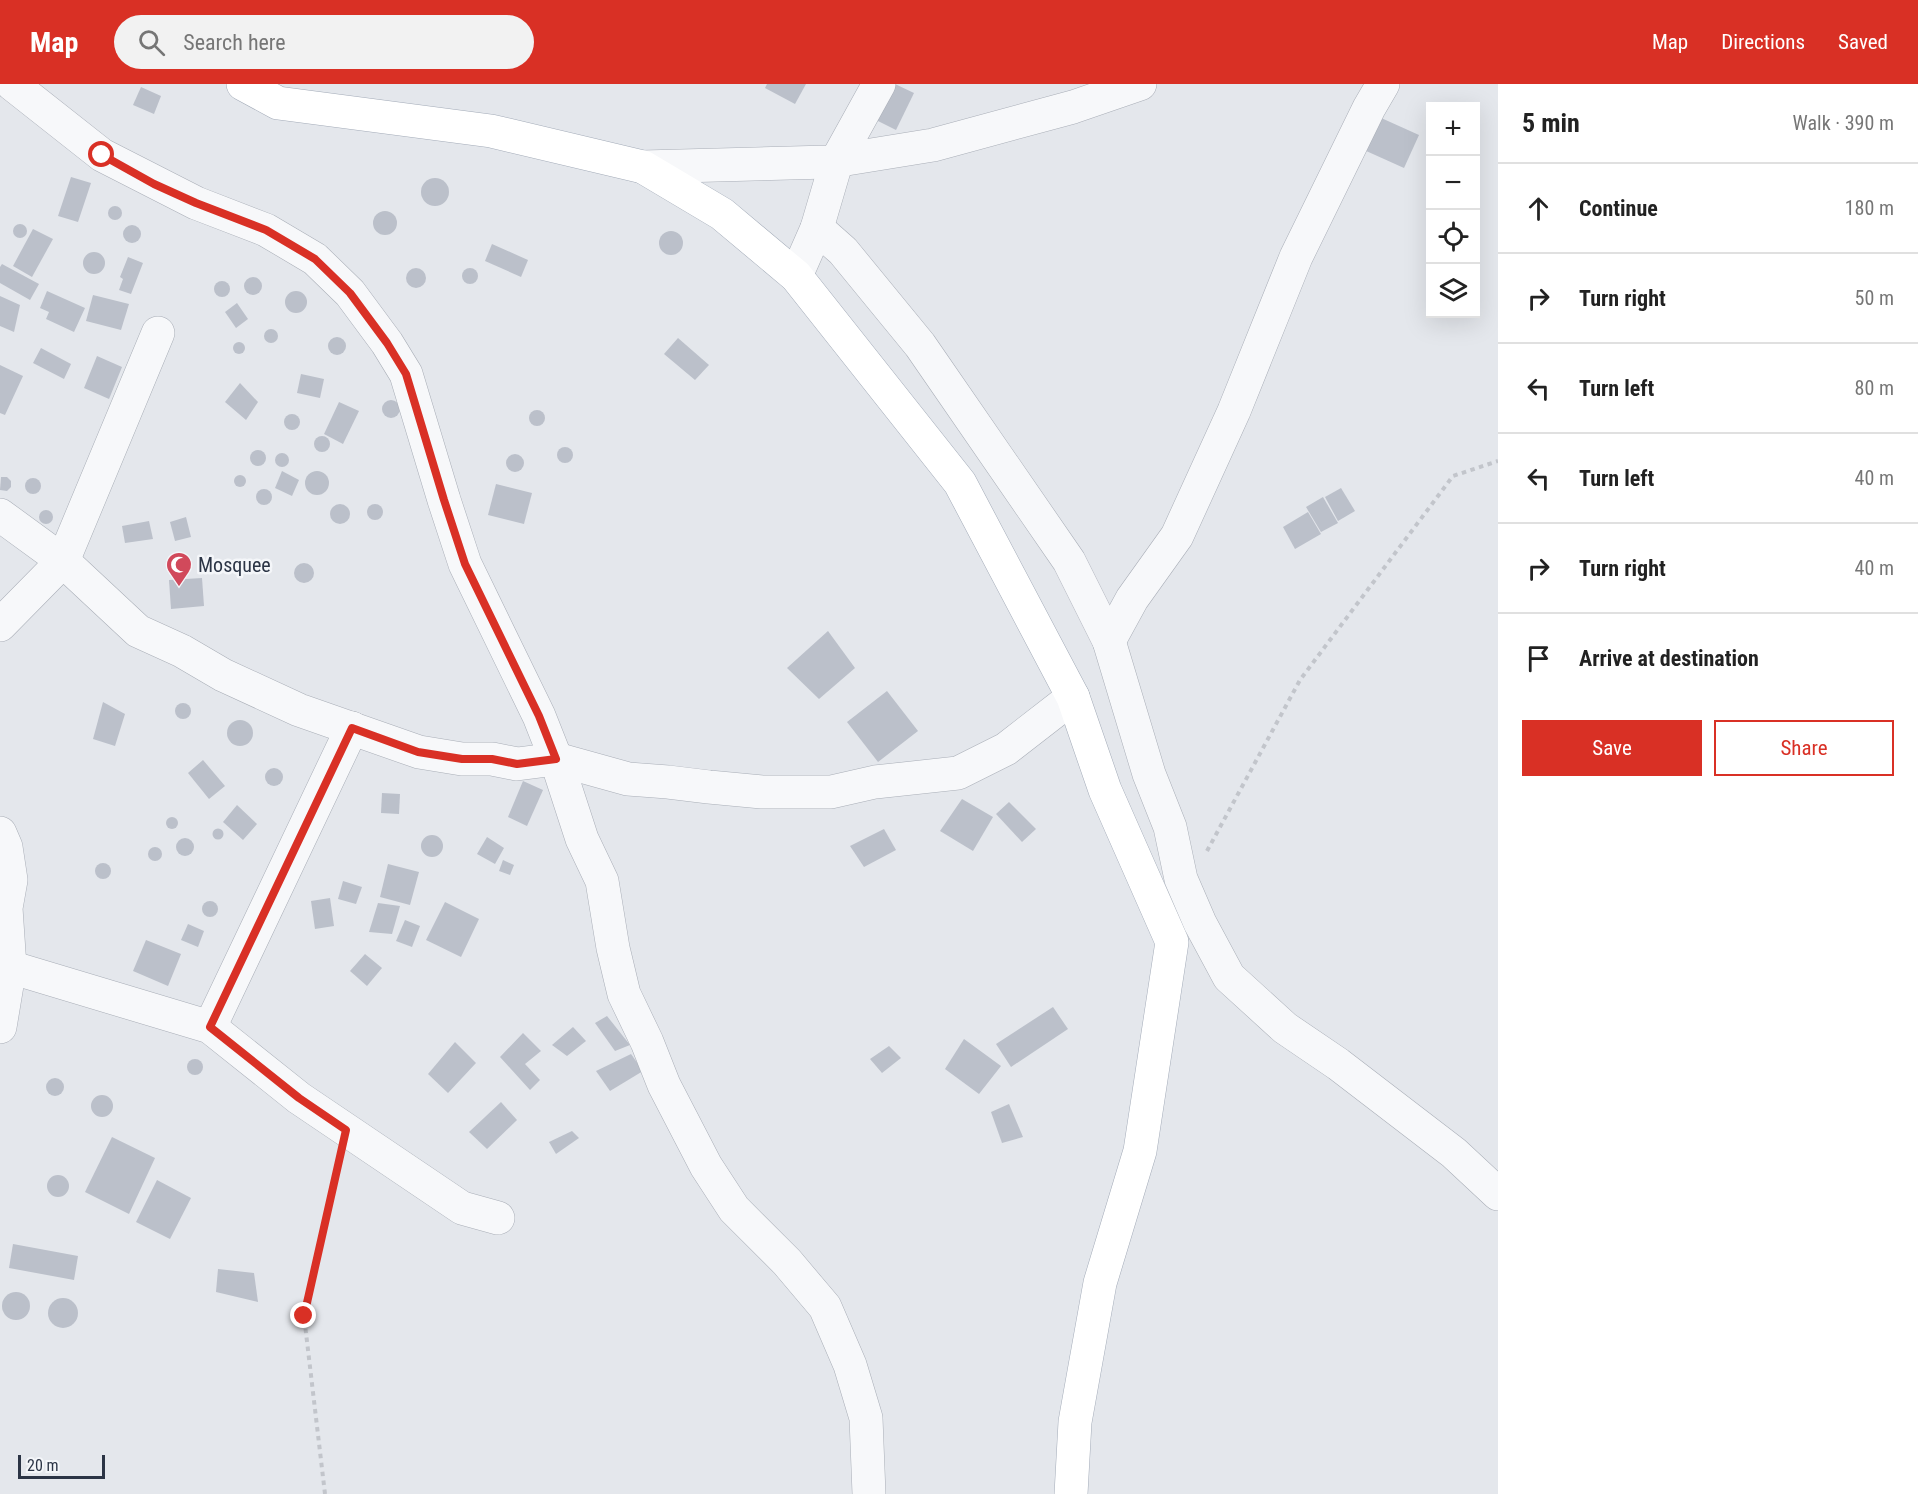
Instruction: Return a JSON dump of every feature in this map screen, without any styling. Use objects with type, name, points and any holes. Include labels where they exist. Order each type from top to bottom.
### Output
[{"type":"main road","points":[[243,84],[278,103],[491,131],[643,167],[722,214],[796,276],[960,483],[1073,697],[1105,790],[1172,942],[1140,1150],[1100,1283],[1075,1422],[1071,1494]]},
{"type":"street","points":[[12,84],[102,155],[154,184],[266,230],[315,259],[350,293],[387,343],[406,374],[465,564],[539,716],[582,838],[602,881],[612,948],[624,994],[676,1111],[706,1166],[734,1209],[787,1262],[825,1307],[850,1365],[866,1418],[869,1494]]},
{"type":"street","points":[[796,276],[817,228],[837,160],[879,84]]},
{"type":"street","points":[[643,167],[837,160],[933,145],[1062,110],[1140,84]]},
{"type":"street","points":[[1109,641],[1132,599],[1178,536],[1234,411],[1296,257],[1383,84]]},
{"type":"street","points":[[817,228],[843,251],[920,345],[1069,561],[1109,641],[1149,774],[1170,827],[1181,879],[1200,923],[1229,977],[1285,1028],[1338,1064],[1454,1153],[1498,1194]]},
{"type":"street","points":[[0,625],[63,561],[158,333]]},
{"type":"street","points":[[0,515],[63,561],[138,631],[299,710],[418,752],[462,759],[492,759],[517,764],[556,759],[628,779],[762,792],[831,792],[875,782],[958,773],[1006,749],[1073,697]]},
{"type":"street","points":[[210,1027],[352,728]]},
{"type":"street","points":[[0,832],[6,847],[11,880],[6,909],[10,967],[0,1027]]},
{"type":"street","points":[[10,967],[210,1027],[299,1098],[462,1208],[498,1218]]},
{"type":"path","points":[[1204,855],[1300,680],[1453,476],[1498,461]]},
{"type":"path","points":[[325,1494],[304,1316],[346,1130]]},
{"type":"building","points":[[767,84],[806,84],[795,104],[765,88]]},
{"type":"building","points":[[895,84],[914,93],[896,130],[874,119]]},
{"type":"building","points":[[141,87],[161,96],[154,114],[133,105]]},
{"type":"building","points":[[1379,117],[1419,135],[1404,168],[1364,150]]},
{"type":"building","points":[[71,177],[91,183],[78,222],[58,216]]},
{"type":"building","points":[[435,178],[445,182],[449,192],[445,202],[435,206],[425,202],[421,192],[425,182]]},
{"type":"building","points":[[112,206],[118,206],[122,213],[118,220],[112,220],[108,216],[108,210]]},
{"type":"building","points":[[385,211],[394,214],[397,223],[394,232],[385,235],[376,232],[373,223],[376,214]]},
{"type":"building","points":[[17,224],[23,224],[27,231],[23,238],[17,238],[13,234],[13,228]]},
{"type":"building","points":[[128,225],[136,225],[141,230],[139,241],[128,243],[123,238],[123,230]]},
{"type":"building","points":[[33,229],[53,239],[32,277],[13,266]]},
{"type":"building","points":[[671,231],[679,235],[683,243],[679,251],[671,255],[663,251],[659,243],[663,235]]},
{"type":"building","points":[[492,244],[528,260],[521,277],[485,261]]},
{"type":"building","points":[[94,252],[102,255],[105,263],[102,271],[94,274],[86,271],[83,263],[86,255]]},
{"type":"building","points":[[128,257],[143,263],[131,294],[119,290],[123,279],[120,277]]},
{"type":"building","points":[[2,264],[39,284],[30,300],[0,283]]},
{"type":"building","points":[[416,268],[423,271],[426,278],[423,285],[416,288],[409,285],[406,278],[409,271]]},
{"type":"building","points":[[470,268],[478,276],[470,284],[462,276]]},
{"type":"building","points":[[249,277],[257,277],[262,282],[260,293],[249,295],[244,290],[244,282]]},
{"type":"building","points":[[222,281],[228,283],[230,289],[228,295],[222,297],[216,295],[214,289],[216,283]]},
{"type":"building","points":[[47,291],[85,308],[74,332],[46,319],[49,312],[40,308]]},
{"type":"building","points":[[296,291],[304,294],[307,302],[304,310],[296,313],[288,310],[285,302],[288,294]]},
{"type":"building","points":[[93,295],[129,304],[121,330],[86,321]]},
{"type":"building","points":[[0,296],[20,305],[14,332],[0,326]]},
{"type":"building","points":[[237,303],[248,319],[236,328],[225,312]]},
{"type":"building","points":[[271,329],[276,331],[278,336],[276,341],[271,343],[266,341],[264,336],[266,331]]},
{"type":"building","points":[[337,337],[343,340],[346,346],[343,352],[337,355],[331,352],[328,346],[331,340]]},
{"type":"building","points":[[678,338],[709,365],[695,380],[664,354]]},
{"type":"building","points":[[241,342],[244,343],[244,353],[237,354],[234,353],[233,346],[234,343]]},
{"type":"building","points":[[41,348],[71,364],[64,379],[33,363]]},
{"type":"building","points":[[97,356],[122,367],[109,399],[84,388]]},
{"type":"building","points":[[0,365],[23,376],[5,415],[0,413]]},
{"type":"building","points":[[301,374],[324,379],[320,398],[297,393]]},
{"type":"building","points":[[240,383],[258,402],[246,420],[225,402]]},
{"type":"building","points":[[391,400],[397,403],[400,409],[397,415],[391,418],[385,415],[382,409],[385,403]]},
{"type":"building","points":[[339,402],[359,411],[343,444],[324,434]]},
{"type":"building","points":[[537,410],[545,418],[537,426],[529,418]]},
{"type":"building","points":[[292,414],[298,416],[300,422],[298,428],[292,430],[286,428],[284,422],[286,416]]},
{"type":"building","points":[[319,436],[325,436],[330,444],[328,450],[319,452],[314,447],[314,441]]},
{"type":"building","points":[[562,447],[568,447],[573,455],[571,461],[562,463],[557,458],[557,452]]},
{"type":"building","points":[[255,450],[261,450],[266,458],[264,464],[255,466],[250,461],[250,455]]},
{"type":"building","points":[[282,453],[287,455],[289,460],[287,465],[282,467],[277,465],[275,460],[277,455]]},
{"type":"building","points":[[515,454],[521,457],[524,463],[521,469],[515,472],[509,469],[506,463],[509,457]]},
{"type":"building","points":[[282,471],[299,480],[292,496],[275,488]]},
{"type":"building","points":[[317,471],[325,475],[329,483],[325,491],[317,495],[309,491],[305,483],[309,475]]},
{"type":"building","points":[[242,475],[245,476],[245,486],[238,487],[235,486],[234,479],[235,476]]},
{"type":"building","points":[[1,477],[7,477],[11,481],[11,487],[7,491],[0,490]]},
{"type":"building","points":[[33,478],[41,486],[33,494],[25,486]]},
{"type":"building","points":[[496,484],[532,493],[524,524],[488,515]]},
{"type":"building","points":[[1341,488],[1355,511],[1338,521],[1325,497]]},
{"type":"building","points":[[264,489],[270,491],[272,497],[270,503],[264,505],[258,503],[256,497],[258,491]]},
{"type":"building","points":[[1323,497],[1338,523],[1321,532],[1306,507]]},
{"type":"building","points":[[340,504],[347,507],[350,514],[347,521],[340,524],[333,521],[330,514],[333,507]]},
{"type":"building","points":[[375,504],[383,512],[375,520],[367,512]]},
{"type":"building","points":[[46,510],[51,512],[53,517],[51,522],[46,524],[41,522],[39,517],[41,512]]},
{"type":"building","points":[[1308,512],[1321,534],[1295,549],[1283,527]]},
{"type":"building","points":[[186,517],[191,537],[175,541],[170,522]]},
{"type":"building","points":[[149,521],[153,539],[125,543],[122,526]]},
{"type":"building","points":[[304,563],[311,566],[314,573],[311,580],[304,583],[297,580],[294,573],[297,566]]},
{"type":"building","points":[[202,578],[204,606],[171,609],[169,580]]},
{"type":"building","points":[[828,631],[855,668],[819,699],[787,668]]},
{"type":"building","points":[[887,691],[918,731],[878,762],[847,722]]},
{"type":"building","points":[[103,702],[125,714],[115,746],[93,739]]},
{"type":"building","points":[[183,703],[189,705],[191,711],[189,717],[183,719],[177,717],[175,711],[177,705]]},
{"type":"building","points":[[240,720],[249,724],[253,733],[249,742],[240,746],[231,742],[227,733],[231,724]]},
{"type":"building","points":[[203,760],[225,786],[209,799],[188,773]]},
{"type":"building","points":[[270,768],[278,768],[283,773],[281,784],[270,786],[265,781],[265,773]]},
{"type":"building","points":[[523,781],[543,790],[527,826],[508,817]]},
{"type":"building","points":[[382,793],[400,794],[399,814],[381,813]]},
{"type":"building","points":[[962,799],[993,817],[973,851],[940,831]]},
{"type":"building","points":[[1009,802],[1036,829],[1022,842],[996,814]]},
{"type":"building","points":[[237,805],[257,824],[243,840],[223,822]]},
{"type":"building","points":[[174,817],[178,823],[174,829],[170,829],[166,821]]},
{"type":"building","points":[[218,828],[224,834],[218,840],[212,834]]},
{"type":"building","points":[[884,829],[896,850],[864,867],[850,846]]},
{"type":"building","points":[[432,835],[440,838],[443,846],[440,854],[432,857],[424,854],[421,846],[424,838]]},
{"type":"building","points":[[487,837],[504,848],[495,864],[477,854]]},
{"type":"building","points":[[181,838],[189,838],[194,843],[192,854],[181,856],[176,851],[176,843]]},
{"type":"building","points":[[155,847],[160,849],[162,854],[160,859],[155,861],[150,859],[148,854],[150,849]]},
{"type":"building","points":[[503,860],[514,865],[510,875],[499,871]]},
{"type":"building","points":[[100,863],[106,863],[111,871],[109,877],[100,879],[95,874],[95,868]]},
{"type":"building","points":[[388,864],[419,872],[410,905],[380,897]]},
{"type":"building","points":[[343,881],[362,887],[356,904],[338,899]]},
{"type":"building","points":[[330,898],[334,926],[315,929],[311,901]]},
{"type":"building","points":[[210,901],[216,903],[218,909],[216,915],[210,917],[204,915],[202,909],[204,903]]},
{"type":"building","points":[[445,902],[479,919],[461,957],[426,940]]},
{"type":"building","points":[[378,903],[400,906],[392,934],[369,932]]},
{"type":"building","points":[[405,920],[420,926],[412,947],[396,941]]},
{"type":"building","points":[[188,924],[204,931],[198,947],[181,940]]},
{"type":"building","points":[[146,940],[181,954],[168,986],[133,971]]},
{"type":"building","points":[[365,954],[382,968],[367,986],[350,971]]},
{"type":"building","points":[[1053,1007],[1068,1029],[1011,1067],[996,1044]]},
{"type":"building","points":[[607,1016],[630,1045],[615,1051],[595,1023]]},
{"type":"building","points":[[573,1027],[586,1041],[567,1056],[552,1045]]},
{"type":"building","points":[[523,1033],[541,1051],[525,1064],[540,1080],[530,1090],[500,1057]]},
{"type":"building","points":[[964,1039],[1001,1066],[979,1094],[945,1069]]},
{"type":"building","points":[[455,1042],[476,1063],[448,1093],[428,1074]]},
{"type":"building","points":[[889,1046],[901,1058],[882,1073],[870,1059]]},
{"type":"building","points":[[631,1054],[643,1071],[610,1091],[596,1071]]},
{"type":"building","points":[[195,1059],[203,1067],[195,1075],[187,1067]]},
{"type":"building","points":[[51,1078],[59,1078],[64,1083],[62,1094],[51,1096],[46,1091],[46,1083]]},
{"type":"building","points":[[102,1095],[110,1098],[113,1106],[110,1114],[102,1117],[94,1114],[91,1106],[94,1098]]},
{"type":"building","points":[[501,1102],[517,1120],[487,1149],[469,1132]]},
{"type":"building","points":[[1009,1104],[1023,1137],[1002,1143],[991,1112]]},
{"type":"building","points":[[572,1131],[579,1138],[556,1154],[549,1142]]},
{"type":"building","points":[[112,1137],[155,1158],[129,1214],[85,1192]]},
{"type":"building","points":[[58,1175],[66,1178],[69,1186],[66,1194],[58,1197],[50,1194],[47,1186],[50,1178]]},
{"type":"building","points":[[157,1180],[191,1198],[170,1239],[136,1222]]},
{"type":"building","points":[[13,1244],[78,1256],[74,1280],[9,1268]]},
{"type":"building","points":[[218,1269],[254,1273],[258,1302],[216,1292]]},
{"type":"building","points":[[16,1292],[26,1296],[30,1306],[26,1316],[16,1320],[6,1316],[2,1306],[6,1296]]},
{"type":"building","points":[[63,1298],[74,1302],[78,1313],[74,1324],[63,1328],[52,1324],[48,1313],[52,1302]]},
{"type":"place","name":"Mosquee","points":[[179,588]]},
{"type":"route","points":[[102,155],[154,184],[266,230],[315,259],[350,293],[387,343],[406,374],[465,564],[539,716],[556,759],[517,764],[492,759],[462,759],[418,752],[352,728],[210,1027],[299,1098],[346,1130],[304,1316]]}]
